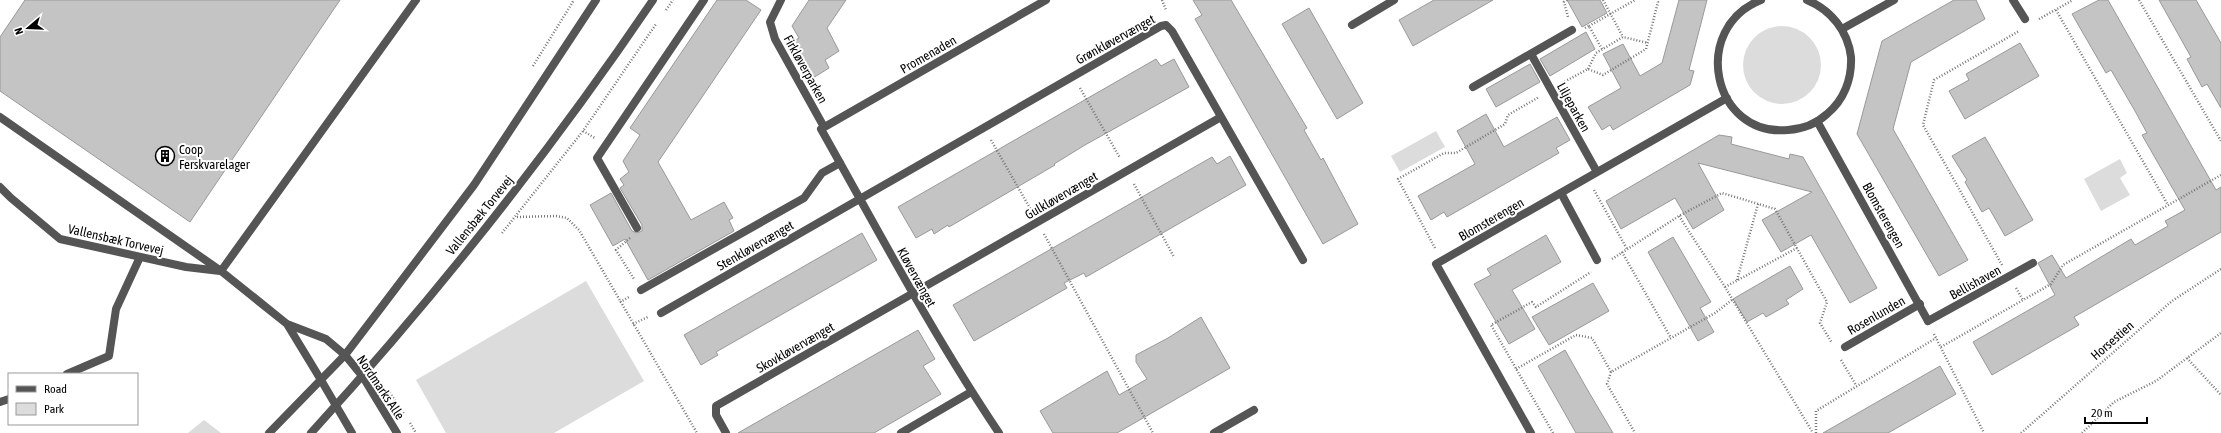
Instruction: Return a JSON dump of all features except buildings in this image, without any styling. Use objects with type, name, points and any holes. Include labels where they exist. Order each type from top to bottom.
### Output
[{"type":"street","points":[[221,271],[416,0]]},
{"type":"street","name":"Vallensbæk Torvevej","points":[[269,433],[345,355],[474,185],[596,0]]},
{"type":"street","name":"Vallensbæk Torvevej","points":[[311,433],[363,377],[404,329],[557,136],[652,0]]},
{"type":"street","points":[[637,228],[597,158],[704,0]]},
{"type":"street","name":"Firkløverparken","points":[[781,0],[770,22],[775,39],[823,128]]},
{"type":"street","name":"Promenaden","points":[[823,128],[1046,0]]},
{"type":"street","points":[[1352,25],[1394,0]]},
{"type":"street","points":[[1761,0],[1747,3],[1726,28],[1718,51],[1718,75],[1727,98],[1744,118],[1763,127],[1791,130],[1818,121],[1835,107],[1849,80],[1851,66],[1850,50],[1842,29],[1826,11],[1807,0]]},
{"type":"street","points":[[1842,29],[1894,0]]},
{"type":"street","points":[[2013,0],[2025,19]]},
{"type":"street","name":"Grønkløvervænget","points":[[860,198],[1161,26],[1166,25],[1172,30],[1303,260]]},
{"type":"street","points":[[1474,87],[1572,30]]},
{"type":"street","name":"Liljeparken","points":[[1530,54],[1597,172]]},
{"type":"street","name":"Blomsterengen","points":[[1442,260],[1727,98]]},
{"type":"street","name":"Gulkløvervænget","points":[[912,294],[1221,116]]},
{"type":"street","points":[[0,117],[221,271],[287,324],[352,433]]},
{"type":"street","name":"Blomsterengen","points":[[1818,121],[1920,304],[1928,322]]},
{"type":"street","name":"Kløvervænget","points":[[823,128],[840,163],[912,294],[971,392],[999,433]]},
{"type":"street","points":[[640,290],[804,198],[822,172],[840,163]]},
{"type":"street","name":"Vallensbæk Torvevej","points":[[0,187],[60,239],[186,267],[221,271]]},
{"type":"street","points":[[1561,193],[1598,263]]},
{"type":"street","name":"Stenkløvervænget","points":[[661,313],[860,198]]},
{"type":"street","points":[[69,373],[109,356],[116,309],[140,257]]},
{"type":"street","points":[[1442,260],[1436,264],[1531,433]]},
{"type":"street","name":"Bellishaven","points":[[1928,322],[2033,263]]},
{"type":"street","name":"Skovkløvervænget","points":[[726,433],[716,415],[716,406],[912,294]]},
{"type":"street","name":"Rosenlunden","points":[[1845,347],[1920,304]]},
{"type":"street","name":"Nordmarks Alle","points":[[287,324],[326,339],[345,355],[363,377],[397,433]]},
{"type":"street","points":[[901,433],[971,392]]},
{"type":"street","points":[[1214,433],[1254,410]]},
{"type":"path","points":[[1567,0],[1564,2],[1572,30],[1579,32],[1634,0]]},
{"type":"path","points":[[1603,0],[1623,38]]},
{"type":"path","points":[[1588,69],[1603,75],[1646,49],[1658,2],[1657,0]]},
{"type":"path","points":[[2035,21],[2073,0]]},
{"type":"path","points":[[2139,0],[2221,141]]},
{"type":"path","points":[[2056,10],[2168,205]]},
{"type":"path","points":[[1589,26],[1602,50]]},
{"type":"path","points":[[2022,29],[1934,80],[1923,125],[2023,300]]},
{"type":"path","points":[[1442,260],[1398,179],[1444,153],[1456,153],[1505,124],[1508,115],[1588,69],[1596,53],[1623,38],[1648,43]]},
{"type":"path","points":[[1941,347],[2051,284],[2063,265],[2221,175]]},
{"type":"path","points":[[1587,178],[1627,249]]},
{"type":"path","points":[[1553,433],[1491,325],[1532,302],[1536,307],[1598,263],[1622,252],[1679,216],[1722,193],[1776,209],[1827,302],[1820,323],[1834,346]]},
{"type":"path","points":[[1736,280],[1758,204]]},
{"type":"path","points":[[516,217],[556,216],[567,218],[579,230],[697,433]]},
{"type":"path","points":[[1679,216],[1725,287],[1814,433]]},
{"type":"path","points":[[637,228],[633,236],[616,250],[640,290]]},
{"type":"path","points":[[1725,287],[1798,248]]},
{"type":"path","points":[[1622,252],[1671,338]]},
{"type":"path","name":"Horsestien","points":[[2021,433],[2172,301],[2221,269]]},
{"type":"path","points":[[1078,294],[1153,433]]},
{"type":"path","points":[[1635,433],[1607,384],[1611,372],[1715,313],[1732,300]]},
{"type":"path","points":[[1928,322],[1984,433]]},
{"type":"path","points":[[2082,433],[2114,402],[2156,381],[2221,333]]},
{"type":"path","points":[[1516,369],[1576,335],[1592,338],[1611,372]]},
{"type":"path","points":[[1814,433],[1816,411],[1856,385],[1936,338]]},
{"type":"path","points":[[2187,358],[2221,395]]},
{"type":"path","points":[[1841,359],[1856,385]]},
{"type":"green space","points":[[1782,26],[1797,29],[1810,37],[1818,50],[1821,65],[1818,80],[1810,93],[1797,101],[1782,104],[1767,101],[1754,93],[1746,80],[1743,65],[1746,50],[1754,37],[1767,29]]},
{"type":"green space","points":[[1436,131],[1445,147],[1400,172],[1391,156]]},
{"type":"green space","points":[[2120,159],[2127,173],[2120,178],[2130,195],[2101,211],[2084,179]]},
{"type":"green space","points":[[586,281],[644,381],[554,433],[446,433],[416,380]]},
{"type":"green space","points":[[204,420],[221,433],[188,433]]},
{"type":"place","name":"Coop Ferskvarelager","points":[[165,156]]}]
